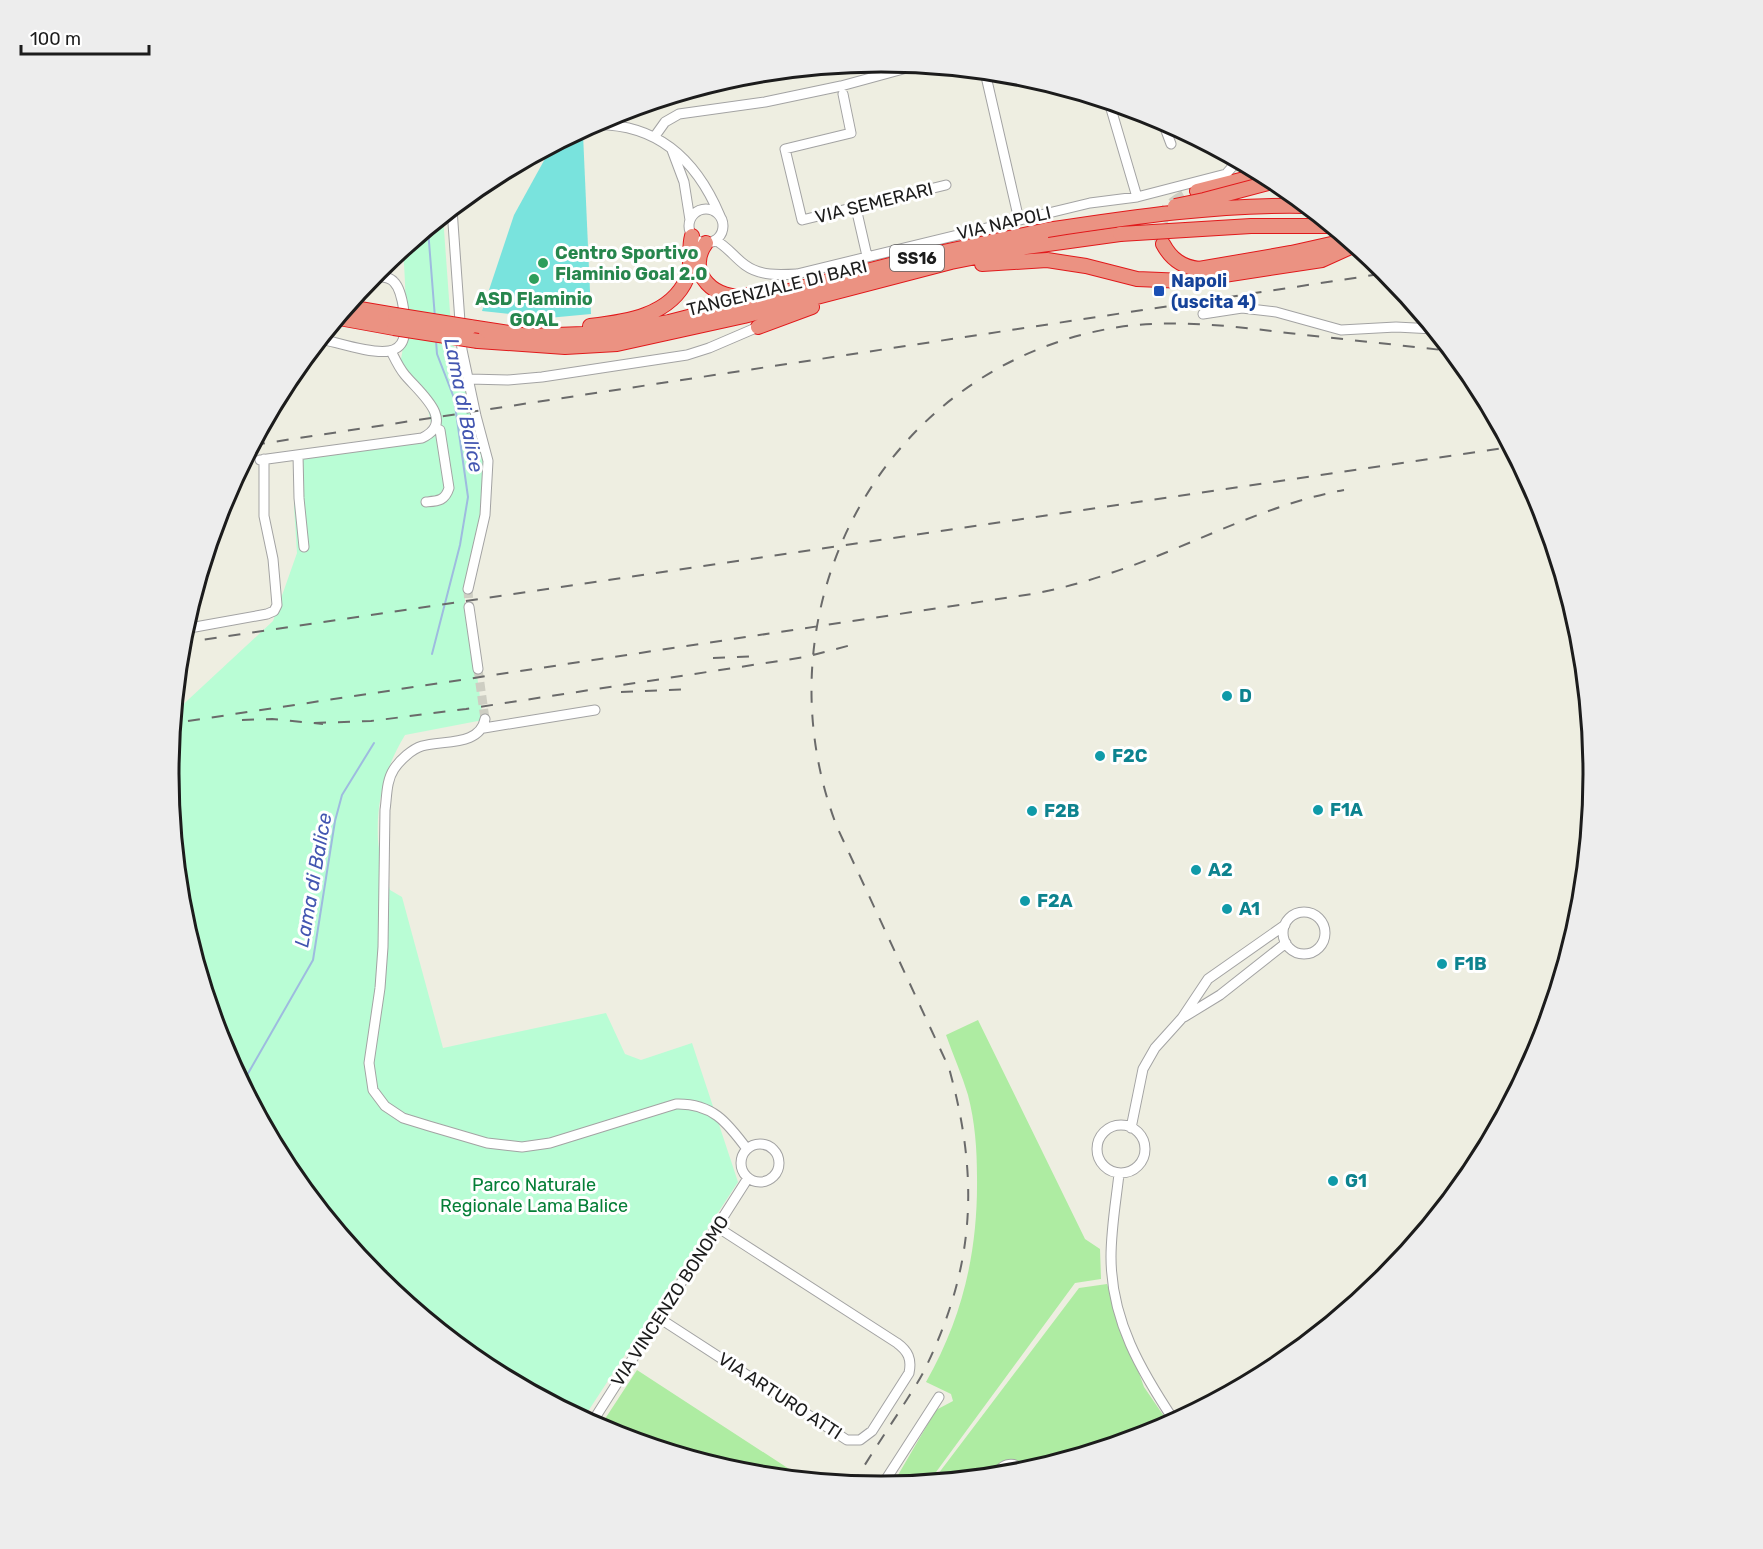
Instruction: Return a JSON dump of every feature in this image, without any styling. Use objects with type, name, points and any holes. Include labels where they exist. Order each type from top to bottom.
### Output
[{"type":"highway","points":[[1197,191],[1251,177]]},
{"type":"highway","points":[[1047,230],[1204,200],[1263,184]]},
{"type":"highway","name":"TANGENZIALE DI BARI","points":[[347,318],[470,327],[528,336],[611,333],[669,322],[929,255],[1047,230],[1119,219],[1244,207],[1294,206]]},
{"type":"highway","name":"TANGENZIALE DI BARI","points":[[355,309],[478,341],[589,347],[641,340],[951,262],[1026,247],[1120,234],[1251,226],[1320,226]]},
{"type":"highway","points":[[550,336],[585,326],[621,323],[659,309],[681,288],[687,278],[692,236]]},
{"type":"highway","points":[[710,241],[700,250],[699,268],[709,286],[724,296],[737,298],[843,271],[867,271]]},
{"type":"highway","points":[[1163,244],[1173,259],[1184,265],[1199,268],[1291,253],[1340,242]]},
{"type":"highway","points":[[951,262],[970,265],[1047,260],[1086,266],[1137,279],[1185,281],[1312,262],[1348,248]]},
{"type":"highway","points":[[758,327],[797,311],[848,297],[894,276]]},
{"type":"street","points":[[655,136],[665,122],[679,114],[765,102],[841,86],[891,72]]},
{"type":"street","points":[[987,80],[1019,220]]},
{"type":"street","name":"VIA SEMERARI","points":[[843,94],[851,133],[784,149],[802,220],[946,185]]},
{"type":"street","points":[[1112,111],[1137,197]]},
{"type":"street","points":[[610,126],[655,136],[696,171],[711,195],[733,253]]},
{"type":"street","points":[[1167,133],[1171,144]]},
{"type":"street","points":[[672,150],[684,182],[692,236],[700,242],[710,241],[722,232],[723,226]]},
{"type":"street","name":"VIA NAPOLI","points":[[710,241],[733,253],[745,265],[760,272],[777,275],[797,274],[1090,203],[1137,197],[1226,174],[1233,166]]},
{"type":"street","points":[[856,208],[867,256]]},
{"type":"street","points":[[690,220],[701,209],[711,210],[720,216]]},
{"type":"street","points":[[453,218],[462,350],[488,461],[485,515],[468,589]]},
{"type":"street","points":[[329,341],[375,350],[392,351],[398,348],[403,341],[405,325],[399,290],[394,282],[386,277]]},
{"type":"street","points":[[1203,314],[1242,308],[1276,312],[1341,330],[1396,327],[1424,328]]},
{"type":"street","points":[[468,379],[508,380],[542,377],[687,355],[758,327]]},
{"type":"street","points":[[194,627],[267,614],[274,611],[277,606],[273,559],[264,516],[262,459],[422,438],[430,435],[435,428],[436,421],[431,404],[405,375],[392,351]]},
{"type":"street","points":[[426,502],[440,500],[447,496],[450,488],[442,436],[440,430],[435,428]]},
{"type":"street","points":[[298,455],[299,498],[304,547]]},
{"type":"street","points":[[469,607],[478,669]]},
{"type":"street","points":[[595,710],[485,723],[474,737],[421,746],[408,753],[393,770],[388,784],[385,810],[381,978],[369,1063],[373,1090],[385,1106],[403,1118],[487,1143],[522,1147],[550,1143],[676,1104],[692,1103],[708,1108],[735,1133],[747,1149]]},
{"type":"street","points":[[1131,1128],[1143,1069],[1155,1048],[1182,1018],[1208,979],[1285,925],[1292,916],[1305,913],[1317,918],[1322,923],[1325,932],[1322,944],[1308,954],[1297,953],[1286,943],[1285,925]]},
{"type":"street","points":[[1182,1018],[1220,995],[1286,943]]},
{"type":"street","points":[[1123,1125],[1141,1136],[1144,1142],[1144,1155],[1142,1161],[1132,1171],[1119,1174],[1100,1163],[1096,1148],[1098,1140],[1108,1129],[1123,1125]]},
{"type":"street","points":[[753,1145],[766,1145],[771,1148],[778,1159],[777,1172],[767,1181],[760,1182],[748,1178],[741,1164],[743,1153],[747,1149],[753,1145]]},
{"type":"street","points":[[1119,1174],[1111,1255],[1112,1282],[1123,1328],[1139,1366],[1170,1415]]},
{"type":"street","name":"VIA VINCENZO BONOMO","points":[[596,1416],[748,1178]]},
{"type":"street","name":"VIA ARTURO ATTI","points":[[659,1318],[847,1440],[860,1440],[866,1437],[909,1373],[911,1366],[909,1354],[904,1347],[717,1227]]},
{"type":"street","points":[[888,1477],[939,1397]]},
{"type":"green space","name":"Parco Naturale Regionale Lama Balice","points":[[444,225],[452,340],[484,449],[487,491],[478,558],[465,597],[465,608],[476,649],[483,720],[405,735],[387,772],[380,798],[378,840],[380,853],[390,890],[402,897],[443,1048],[606,1013],[625,1054],[641,1060],[692,1043],[738,1182],[587,1412],[530,1383],[491,1359],[454,1332],[418,1303],[385,1271],[353,1238],[324,1202],[297,1165],[251,1085],[216,1000],[192,912],[185,866],[179,774],[183,704],[273,621],[297,553],[294,507],[295,455],[415,438],[432,428],[427,404],[399,370],[406,310],[404,260]]},
{"type":"green space","points":[[978,1020],[1085,1239],[1100,1249],[1101,1279],[1075,1283],[934,1474],[897,1476],[936,1410],[953,1401],[951,1394],[926,1382],[939,1358],[959,1308],[975,1231],[977,1167],[975,1136],[968,1095],[946,1035]]},
{"type":"green space","points":[[1107,1284],[1144,1387],[1165,1417],[1107,1440],[1063,1453],[1022,1463],[1008,1460],[1000,1462],[997,1467],[938,1474],[1079,1288]]},
{"type":"green space","points":[[637,1370],[793,1471],[744,1464],[700,1453],[656,1440],[604,1420]]},
{"type":"shaded area","name":"Centro Sportivo Flaminio Goal 2.0","points":[[583,138],[591,314],[548,318],[482,311],[514,215],[546,158]]},
{"type":"waterway","name":"Lama di Balice","points":[[429,237],[435,318]]},
{"type":"waterway","name":"Lama di Balice","points":[[432,654],[460,545],[468,497],[454,398],[437,354],[436,341]]},
{"type":"waterway","name":"Lama di Balice","points":[[247,1076],[313,960],[335,821],[342,795],[374,743]]},
{"type":"tunnel","points":[[1162,242],[1160,224],[1163,216],[1174,204],[1197,191]]},
{"type":"tunnel","points":[[468,589],[469,607]]},
{"type":"tunnel","points":[[478,669],[485,719]]},
{"type":"railway","points":[[262,444],[1375,275]]},
{"type":"railway","points":[[858,1476],[920,1378],[940,1334],[953,1297],[962,1260],[967,1223],[968,1186],[959,1109],[949,1068],[837,827],[815,744],[813,662],[827,582],[858,509],[904,444],[964,390],[1036,350],[1119,327],[1204,324],[1441,350]]},
{"type":"railway","points":[[191,641],[1503,448]]},
{"type":"railway","points":[[188,721],[1042,592],[1062,588],[1140,563],[1284,506],[1344,490]]},
{"type":"railway","points":[[314,723],[371,721],[466,709],[805,657],[859,643]]},
{"type":"railway","points":[[713,658],[758,656]]},
{"type":"railway","points":[[621,692],[691,689]]},
{"type":"railway","points":[[242,720],[272,719],[323,724]]},
{"type":"place","name":"Centro Sportivo Flaminio Goal 2.0","points":[[543,263]]},
{"type":"place","name":"ASD Flaminio GOAL","points":[[534,279]]},
{"type":"place","name":"Napoli (uscita 4)","points":[[1159,291]]},
{"type":"place","name":"D","points":[[1227,696]]},
{"type":"place","name":"F2C","points":[[1100,756]]},
{"type":"place","name":"F1A","points":[[1318,810]]},
{"type":"place","name":"F2B","points":[[1032,811]]},
{"type":"place","name":"A2","points":[[1196,870]]},
{"type":"place","name":"F2A","points":[[1025,901]]},
{"type":"place","name":"A1","points":[[1227,909]]},
{"type":"place","name":"F1B","points":[[1442,964]]},
{"type":"place","name":"G1","points":[[1333,1181]]}]
